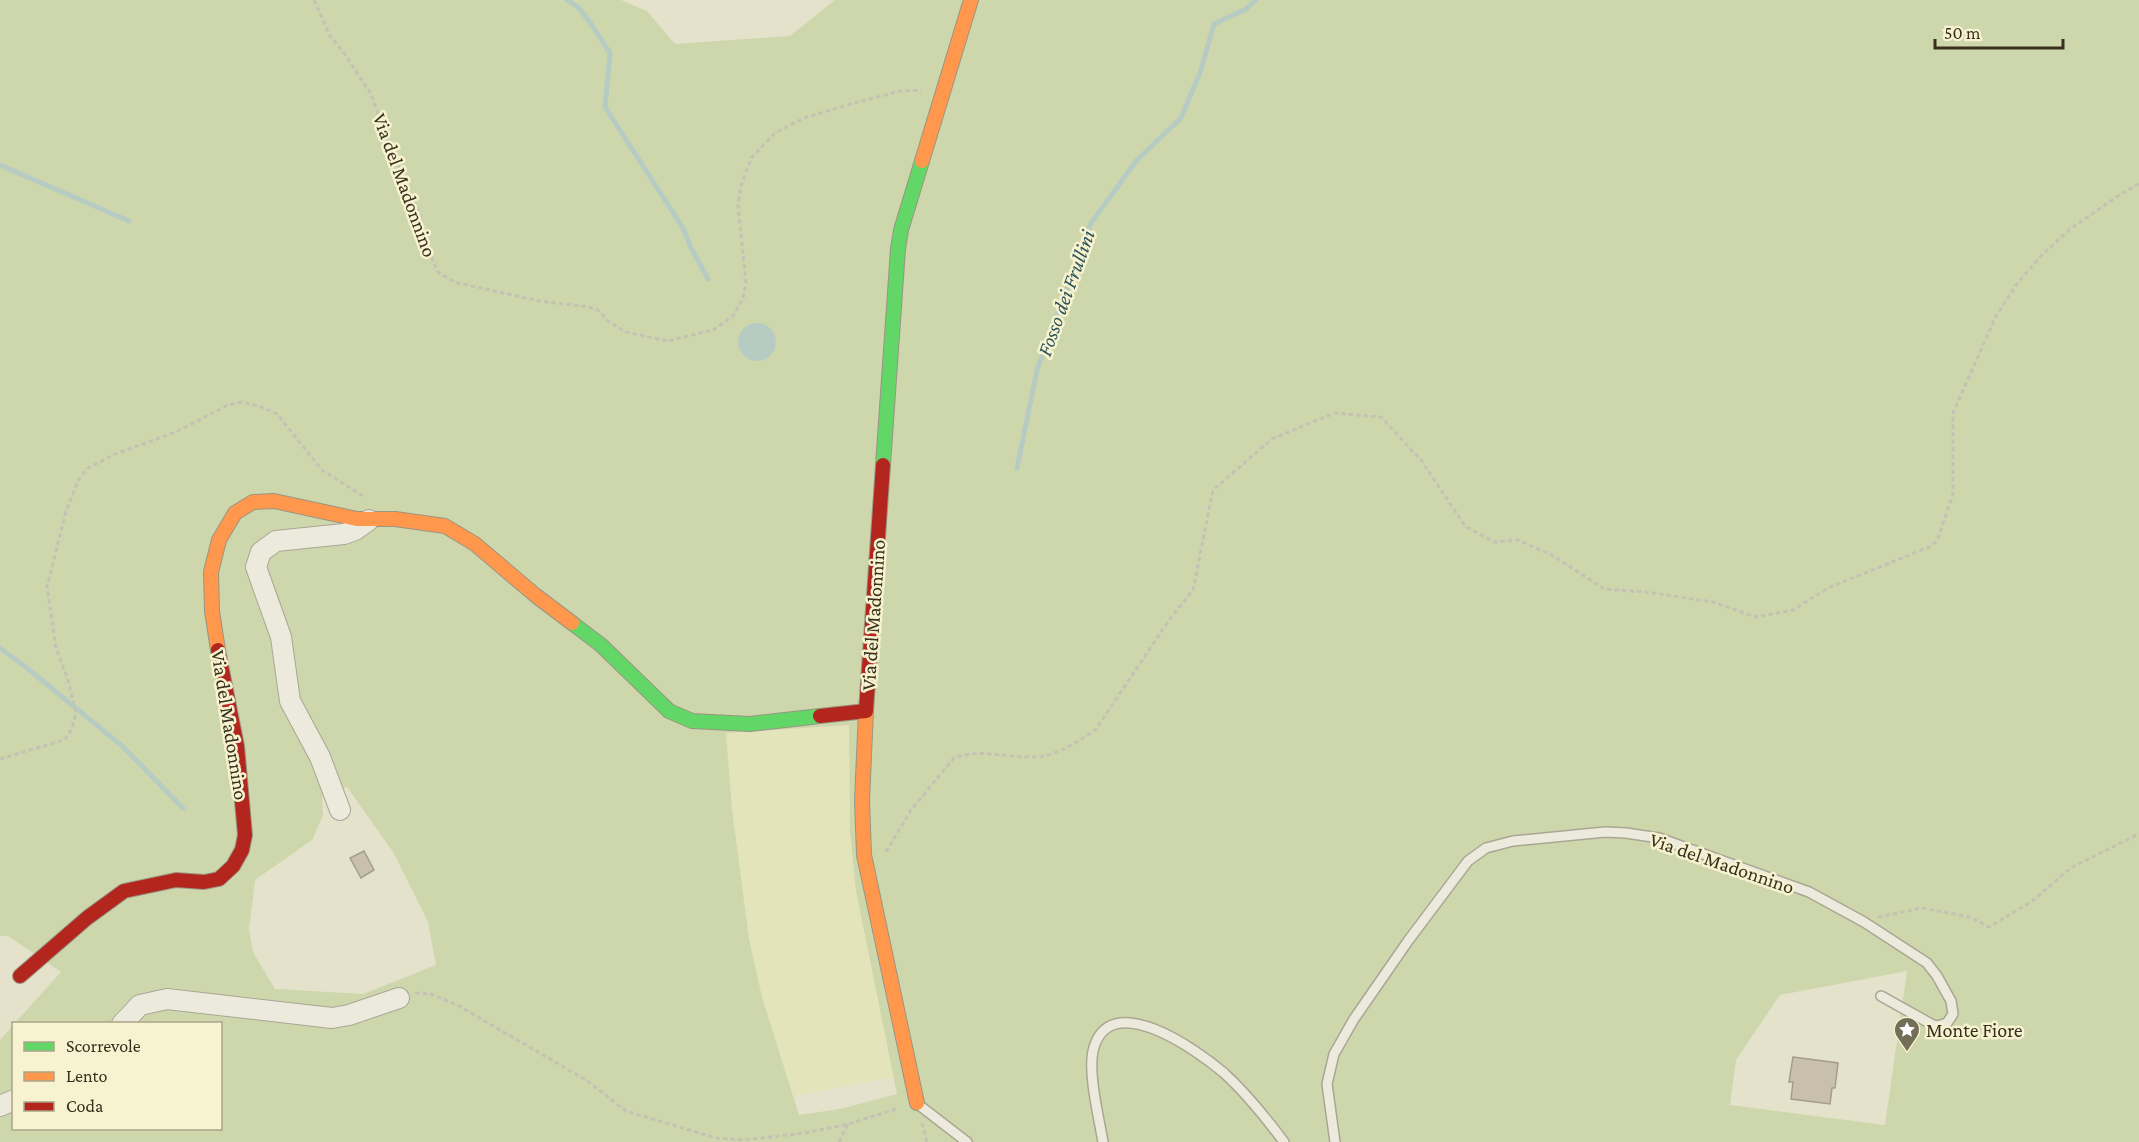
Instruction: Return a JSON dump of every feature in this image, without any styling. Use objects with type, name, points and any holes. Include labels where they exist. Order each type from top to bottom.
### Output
[{"type":"street","name":"Via del Madonnino","points":[[20,976],[87,918],[124,891],[176,880],[204,882],[219,879],[233,866],[242,850],[245,835],[237,746],[219,659],[212,611],[211,572],[219,540],[235,513],[253,502],[274,501],[369,520],[395,519],[445,526],[475,544],[535,595],[601,645],[658,702],[678,716],[704,722],[750,724],[866,711],[898,249],[901,230],[971,0]]},
{"type":"street","name":"Via del Madonnino","points":[[340,810],[324,766],[290,701],[281,637],[256,567],[261,552],[276,541],[344,534],[355,530],[369,520]]},
{"type":"street","points":[[866,711],[862,800],[864,855],[917,1103]]},
{"type":"street","points":[[123,1022],[140,1005],[167,999],[332,1018],[349,1015],[399,998]]},
{"type":"lane","name":"Via del Madonnino","points":[[1335,1142],[1327,1084],[1331,1064],[1340,1041],[1408,941],[1468,861],[1486,848],[1513,841],[1580,834],[1626,833],[1644,835],[1683,846],[1822,898],[1860,920],[1927,963],[1951,1001],[1953,1014],[1947,1023],[1933,1025],[1881,996]]},
{"type":"lane","points":[[1103,1142],[1093,1079],[1093,1052],[1104,1029],[1113,1024],[1125,1022],[1136,1023],[1160,1032],[1206,1059],[1225,1074],[1244,1094],[1284,1142]]},
{"type":"lane","points":[[917,1103],[967,1142]]},
{"type":"path","name":"Via del Madonnino","points":[[314,0],[330,36],[371,94],[387,139],[421,218],[424,241],[438,272],[454,282],[539,302],[589,307],[598,310],[609,321],[627,332],[667,341],[713,330],[733,316],[743,298],[746,284],[738,205],[741,185],[752,158],[775,133],[804,118],[847,105],[900,91],[944,88]]},
{"type":"path","points":[[870,879],[911,810],[954,758],[978,753],[1039,757],[1082,740],[1096,729],[1167,623],[1193,590],[1213,490],[1272,439],[1334,414],[1381,417],[1421,460],[1465,526],[1494,542],[1518,540],[1552,555],[1604,589],[1646,592],[1713,602],[1756,617],[1793,610],[1828,588],[1929,547],[1937,541],[1953,494],[1953,413],[1995,318],[2016,285],[2042,256],[2070,230],[2139,184]]},
{"type":"path","points":[[0,759],[64,740],[72,729],[76,713],[68,680],[56,648],[47,586],[66,511],[79,479],[88,468],[115,454],[176,432],[228,405],[242,402],[277,414],[322,470],[368,498]]},
{"type":"path","points":[[1860,920],[1922,908],[1970,917],[1989,927],[2031,903],[2072,867],[2139,834]]},
{"type":"path","points":[[399,998],[415,993],[431,993],[459,1006],[586,1080],[627,1111],[716,1138],[744,1140],[805,1133],[849,1124],[917,1103]]},
{"type":"path","points":[[839,1142],[849,1124]]},
{"type":"green space","points":[[0,0],[621,0],[647,11],[675,44],[790,36],[835,0],[2139,0],[2139,1142],[0,1142],[0,1040],[12,1026],[12,1130],[222,1130],[222,1022],[16,1022],[61,972],[8,936],[0,936]],"holes":[[[849,725],[850,832],[856,891],[897,1094],[840,1109],[799,1115],[762,997],[749,939],[732,809],[726,733]],[[347,787],[393,852],[428,922],[436,965],[363,994],[275,989],[253,952],[249,929],[255,880],[312,840],[323,815],[322,796]],[[1907,971],[1885,1125],[1730,1105],[1736,1060],[1780,995]]]},
{"type":"green space","points":[[849,725],[849,809],[856,891],[893,1077],[794,1096],[762,998],[749,939],[732,809],[725,733]]},
{"type":"shaded area","points":[[757,323],[764,324],[770,329],[775,335],[775,349],[770,355],[764,360],[757,361],[750,360],[744,355],[739,349],[738,342],[739,335],[744,329],[750,324]]},
{"type":"building","points":[[364,851],[374,870],[361,878],[350,858]]},
{"type":"building","points":[[1793,1057],[1838,1063],[1835,1088],[1832,1088],[1830,1104],[1791,1099],[1793,1082],[1789,1082]]},
{"type":"waterway","points":[[567,0],[578,7],[610,53],[605,107],[683,228],[708,279]]},
{"type":"waterway","name":"Fosso dei Frullini","points":[[1017,468],[1037,370],[1091,223],[1137,160],[1181,118],[1201,70],[1214,24],[1246,9],[1256,0]]},
{"type":"waterway","points":[[0,165],[129,221]]},
{"type":"waterway","points":[[0,648],[121,745],[183,808]]},
{"type":"traffic: fast","points":[[883,465],[898,249],[901,230],[922,161]]},
{"type":"traffic: fast","points":[[572,623],[601,645],[669,711],[692,721],[750,724],[820,716]]},
{"type":"traffic: slow","points":[[922,161],[971,0]]},
{"type":"traffic: slow","points":[[218,650],[212,611],[211,572],[219,540],[235,513],[253,502],[274,501],[357,519],[395,519],[445,526],[475,544],[572,623]]},
{"type":"traffic: slow","points":[[866,711],[862,800],[864,855],[917,1103]]},
{"type":"traffic: jam","points":[[820,716],[866,711],[883,465]]},
{"type":"traffic: jam","points":[[20,976],[87,918],[124,891],[176,880],[204,882],[219,879],[233,866],[242,850],[245,835],[237,746],[218,650]]},
{"type":"place","name":"Monte Fiore","points":[[1907,1053]]}]
